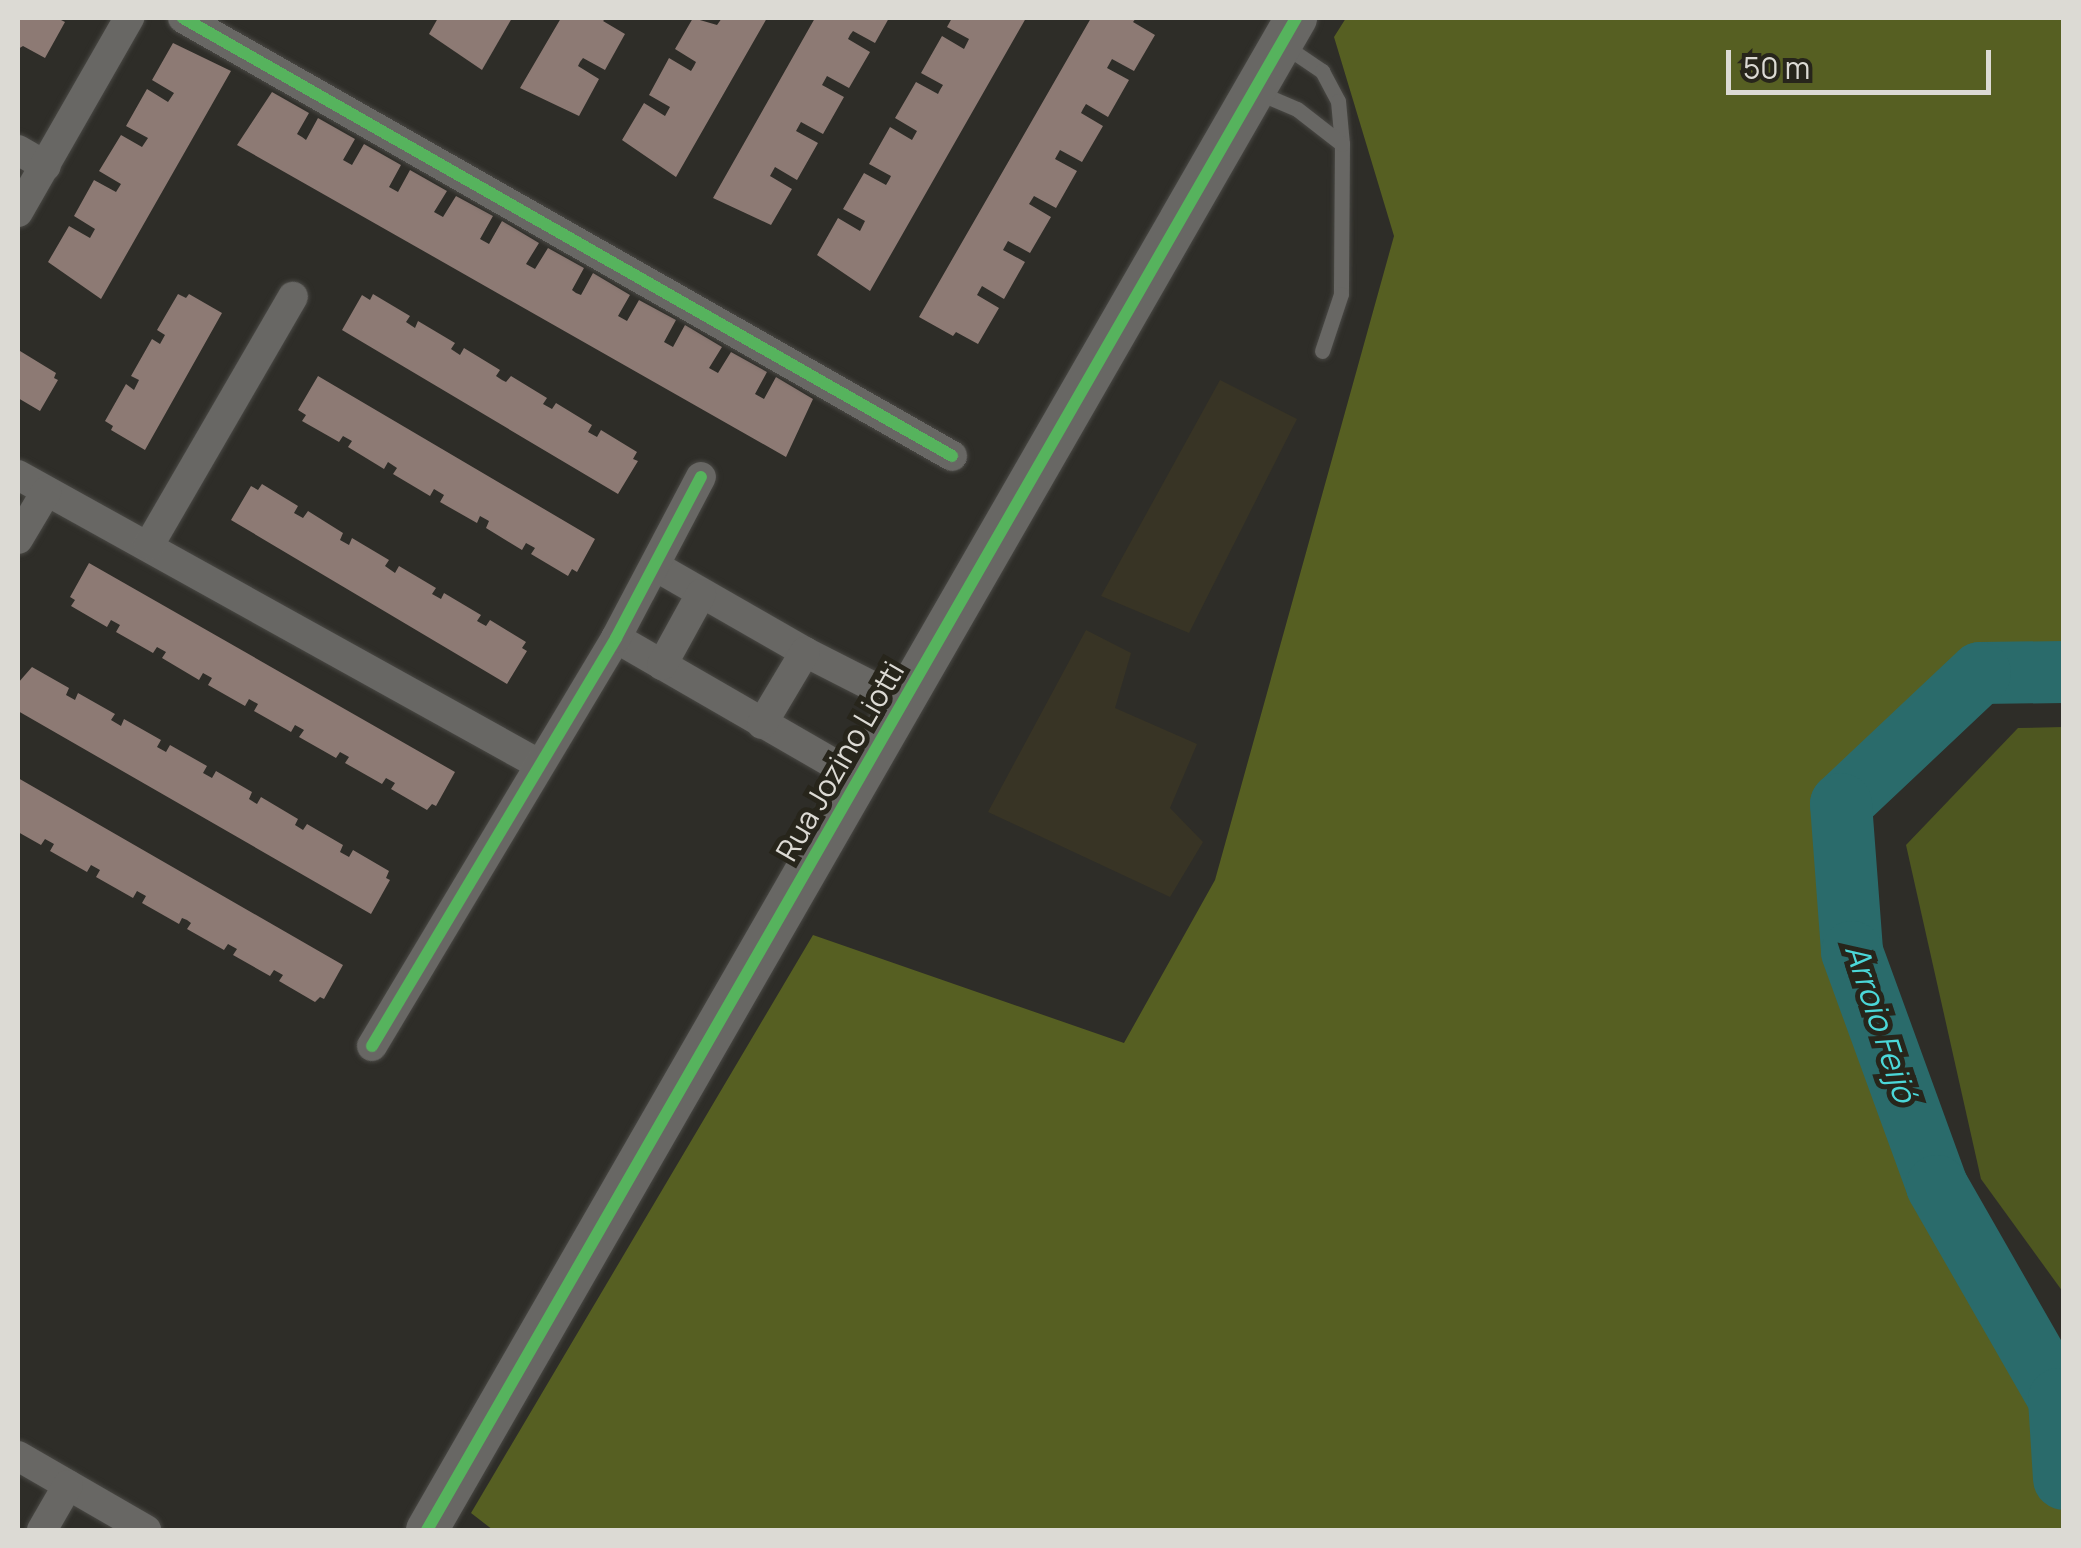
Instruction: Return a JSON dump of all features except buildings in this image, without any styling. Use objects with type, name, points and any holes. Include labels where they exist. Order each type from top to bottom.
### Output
[{"type":"street","points":[[18,212],[129,18]]},
{"type":"street","points":[[183,18],[952,456]]},
{"type":"street","name":"Rua Jozino Liotti","points":[[427,1530],[1289,30]]},
{"type":"street","points":[[18,150],[46,166]]},
{"type":"street","points":[[149,545],[293,297]]},
{"type":"street","points":[[18,475],[537,763]]},
{"type":"street","points":[[372,1046],[537,763],[616,638],[701,476]]},
{"type":"street","points":[[18,539],[46,492]]},
{"type":"street","points":[[655,566],[805,652],[904,702]]},
{"type":"street","points":[[662,665],[702,594]]},
{"type":"street","points":[[616,638],[858,777]]},
{"type":"street","points":[[762,724],[805,652]]},
{"type":"street","points":[[18,1456],[146,1530]]},
{"type":"street","points":[[42,1530],[68,1485]]},
{"type":"lane","points":[[1289,30],[1322,71],[1338,101],[1342,144],[1341,294],[1322,351]]},
{"type":"lane","points":[[1254,91],[1297,109],[1342,144]]},
{"type":"shaded area","points":[[1220,380],[1297,419],[1189,633],[1101,596]]},
{"type":"shaded area","points":[[1086,630],[1131,653],[1115,708],[1197,744],[1170,808],[1203,842],[1170,897],[988,812]]},
{"type":"green space","points":[[1346,18],[2063,18],[2063,672],[1980,673],[1842,804],[1852,952],[1937,1186],[2059,1399],[2063,1530],[493,1530],[471,1513],[813,935],[1124,1043],[1215,880],[1394,236],[1334,37]]},
{"type":"green space","points":[[2064,727],[2063,1292],[1981,1179],[1906,845],[2018,728]]},
{"type":"waterway","name":"Arroio Feijó","points":[[2064,672],[1980,673],[1841,804],[1852,952],[1937,1186],[2059,1399],[2064,1479]]},
{"type":"cycle path","points":[[183,18],[952,456]]},
{"type":"cycle path","points":[[427,1530],[1296,18]]},
{"type":"cycle path","points":[[372,1046],[616,638],[701,477]]}]
